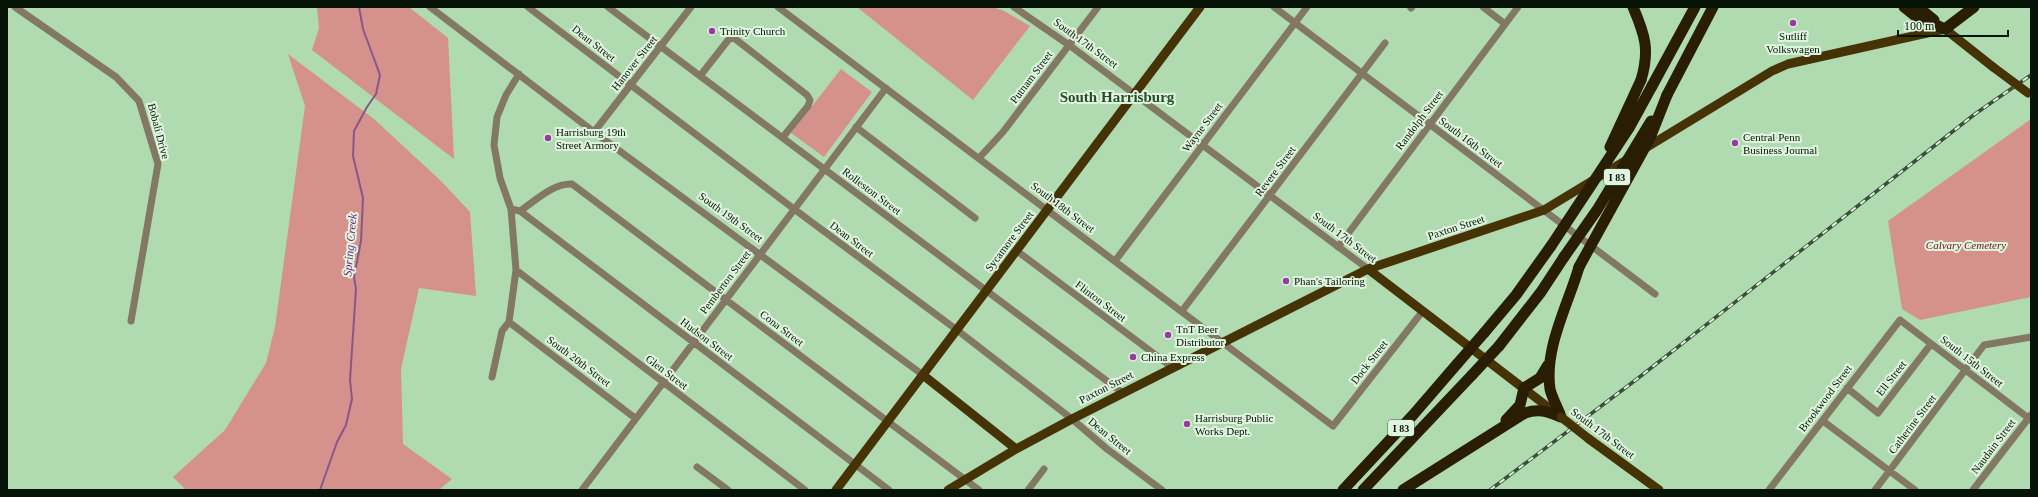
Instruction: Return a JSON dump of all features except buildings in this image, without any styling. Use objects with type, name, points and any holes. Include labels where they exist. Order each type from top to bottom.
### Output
[{"type":"highway","points":[[1566,224],[1597,174],[1641,80],[1646,64],[1644,32],[1633,7]]},
{"type":"highway","name":"I 83","points":[[1343,490],[1413,415],[1516,295],[1566,224],[1628,128],[1695,7]]},
{"type":"highway","name":"I 83","points":[[1363,490],[1499,346],[1541,292],[1597,210],[1667,95],[1713,7]]},
{"type":"highway","points":[[1904,7],[1914,15],[1945,30]]},
{"type":"highway","points":[[1918,7],[1945,30]]},
{"type":"highway","name":"Paxton Street","points":[[1945,30],[1974,7]]},
{"type":"highway","points":[[1562,417],[1550,391],[1549,377],[1563,308],[1579,267],[1650,138],[1667,95]]},
{"type":"highway","points":[[1475,446],[1495,431],[1516,410],[1522,400],[1524,388],[1540,378],[1552,357]]},
{"type":"highway","points":[[1403,490],[1475,446],[1525,413],[1534,410],[1542,410],[1562,417]]},
{"type":"main road","name":"Sycamore Street","points":[[836,490],[1200,7]]},
{"type":"main road","points":[[1945,30],[2029,95]]},
{"type":"main road","name":"Paxton Street","points":[[948,490],[1016,449],[1072,419],[1368,269],[1544,210],[1774,70],[1788,64],[1945,30]]},
{"type":"main road","name":"South 17th Street","points":[[1368,269],[1422,312],[1659,490]]},
{"type":"main road","name":"South 19th Street","points":[[923,375],[1016,449]]},
{"type":"street","name":"Bobali Drive","points":[[15,7],[116,77],[139,101],[158,164],[131,322]]},
{"type":"street","name":"South 19th Street","points":[[430,7],[594,132],[923,375]]},
{"type":"street","name":"Dean Street","points":[[528,7],[630,86],[957,330],[1072,419],[1106,449],[1162,490]]},
{"type":"street","name":"Rolleston Street","points":[[608,7],[1123,393]]},
{"type":"street","name":"Hanover Street","points":[[594,132],[692,7]]},
{"type":"street","name":"South 18th Street","points":[[778,7],[1334,426]]},
{"type":"street","name":"South 17th Street","points":[[1014,7],[1069,45],[1368,269]]},
{"type":"street","name":"Putnam Street","points":[[979,158],[1003,132],[1098,7]]},
{"type":"street","name":"South 16th Street","points":[[1274,7],[1655,294]]},
{"type":"street","name":"Wayne Street","points":[[1115,261],[1307,7]]},
{"type":"street","points":[[1483,7],[1505,24]]},
{"type":"street","name":"Randolph Street","points":[[1338,247],[1518,7]]},
{"type":"street","points":[[700,76],[729,39],[734,38],[807,95],[810,100],[808,106],[783,137]]},
{"type":"street","name":"Revere Street","points":[[1182,312],[1385,43]]},
{"type":"street","points":[[492,378],[502,331],[509,322],[516,270],[511,209],[500,178],[494,145],[497,117],[506,95],[519,74]]},
{"type":"street","name":"Pemberton Street","points":[[582,490],[662,382],[886,88]]},
{"type":"street","points":[[856,127],[974,218]]},
{"type":"street","name":"Cona Street","points":[[520,211],[557,186],[572,184],[978,490]]},
{"type":"street","name":"Hudson Street","points":[[511,209],[520,211],[888,490]]},
{"type":"street","name":"Flinton Street","points":[[1017,251],[1173,368]]},
{"type":"street","name":"Glen Street","points":[[516,270],[805,490]]},
{"type":"street","name":"Dock Street","points":[[1334,426],[1422,312]]},
{"type":"street","name":"South 15th Street","points":[[1900,320],[2030,418]]},
{"type":"street","name":"Brookwood Street","points":[[1769,490],[1900,320]]},
{"type":"street","name":"South 20th Street","points":[[509,322],[635,418]]},
{"type":"street","name":"Catherine Street","points":[[1875,490],[1984,345],[2031,336]]},
{"type":"street","name":"Ell Street","points":[[1847,388],[1878,413],[1931,344]]},
{"type":"street","name":"Naudain Street","points":[[1973,490],[2030,418]]},
{"type":"street","points":[[1823,421],[1915,490]]},
{"type":"street","points":[[697,467],[728,490]]},
{"type":"street","points":[[1028,490],[1044,470]]},
{"type":"green space","points":[[317,7],[409,7],[448,38],[454,159],[312,50],[319,28]]},
{"type":"green space","points":[[857,7],[993,7],[1004,11],[1030,26],[973,100]]},
{"type":"green space","points":[[288,54],[374,119],[441,181],[470,212],[476,296],[419,288],[401,369],[403,444],[452,479],[439,490],[186,490],[173,477],[225,430],[266,363],[275,327],[305,106]]},
{"type":"green space","points":[[841,69],[872,92],[824,157],[791,133]]},
{"type":"green space","name":"Calvary Cemetery","points":[[2031,119],[2031,297],[1920,320],[1902,309],[1888,221]]},
{"type":"waterway","name":"Spring Creek","points":[[320,490],[337,442],[346,425],[352,399],[350,380],[356,289],[354,277],[361,241],[363,198],[353,156],[354,131],[376,94],[380,75],[363,29],[359,7]]},
{"type":"railway","points":[[1490,490],[1637,379],[1975,114],[2031,75]]},
{"type":"place","name":"Sutliff Volkswagen","points":[[1793,23]]},
{"type":"place","name":"Trinity Church","points":[[712,31]]},
{"type":"place","name":"Harrisburg 19th Street Armory","points":[[548,138]]},
{"type":"place","name":"Central Penn Business Journal","points":[[1735,143]]},
{"type":"place","name":"Phan's Tailoring","points":[[1286,281]]},
{"type":"place","name":"TnT Beer Distributor","points":[[1168,335]]},
{"type":"place","name":"China Express","points":[[1133,357]]},
{"type":"place","name":"Harrisburg Public Works Dept.","points":[[1187,424]]},
{"type":"district","name":"South Harrisburg","points":[[1117,97]]}]
